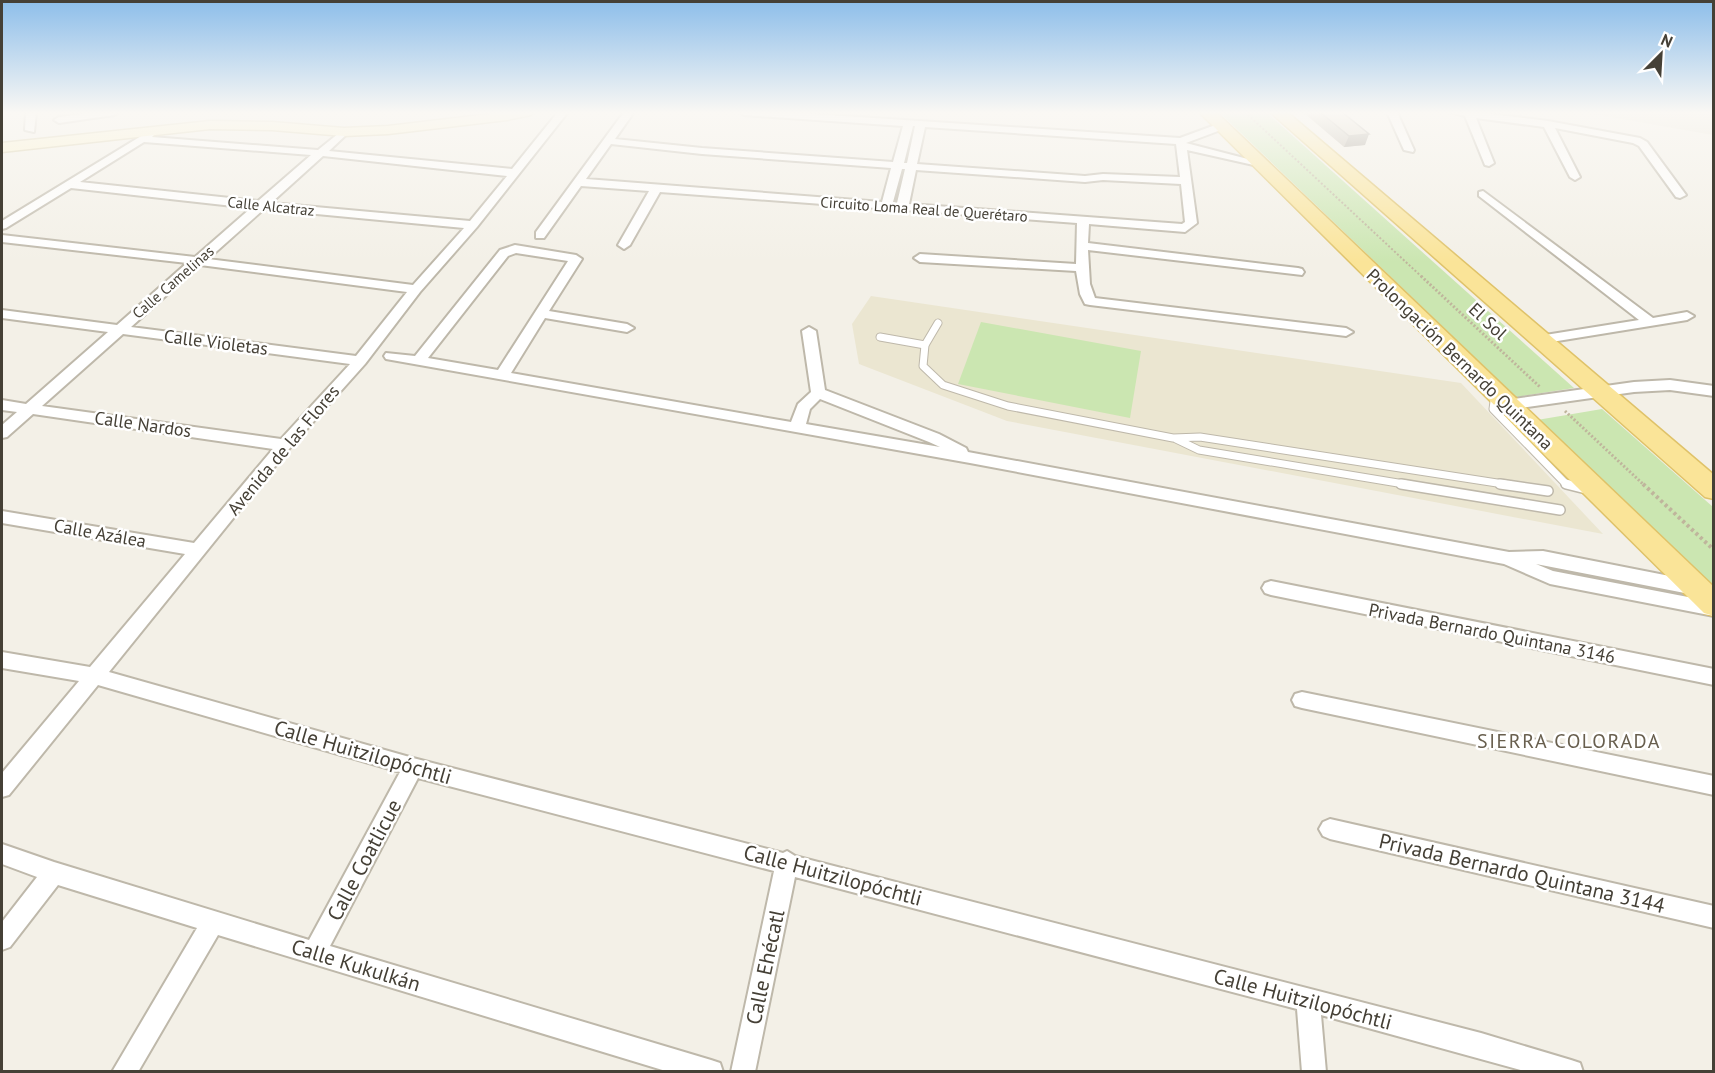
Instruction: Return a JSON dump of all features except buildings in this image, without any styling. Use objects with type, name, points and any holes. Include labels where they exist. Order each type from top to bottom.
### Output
[{"type":"main road","name":"Prolongación Bernardo Quintana","points":[[1259,162],[1707,601]]},
{"type":"main road","points":[[1335,162],[1539,340],[1709,483]]},
{"type":"street","points":[[2,226],[105,162]]},
{"type":"street","name":"Calle Camelinas","points":[[2,433],[309,162]]},
{"type":"street","points":[[408,162],[514,173]]},
{"type":"street","name":"Avenida de las Flores","points":[[2,788],[284,445],[360,361],[523,162]]},
{"type":"street","points":[[540,235],[592,162]]},
{"type":"street","points":[[886,207],[897,162]]},
{"type":"street","points":[[898,162],[1085,179],[1103,177],[1187,181]]},
{"type":"street","name":"Circuito Loma Real de Querétaro","points":[[576,182],[886,207],[1189,227],[1191,223],[1184,162]]},
{"type":"street","points":[[1249,162],[1263,166]]},
{"type":"street","points":[[1567,162],[1575,177]]},
{"type":"street","points":[[1656,162],[1680,195]]},
{"type":"street","points":[[902,208],[912,163]]},
{"type":"street","name":"Calle Alcatraz","points":[[69,184],[473,225]]},
{"type":"street","points":[[624,245],[656,189]]},
{"type":"street","points":[[1483,194],[1649,321]]},
{"type":"street","points":[[1083,219],[1082,268],[1086,296],[1090,301],[1346,332]]},
{"type":"street","points":[[2,238],[417,289]]},
{"type":"street","points":[[1083,246],[1298,272]]},
{"type":"street","points":[[418,360],[504,253],[509,250],[576,259],[503,374]]},
{"type":"street","points":[[920,258],[1082,268]]},
{"type":"street","name":"Calle Violetas","points":[[2,314],[360,361]]},
{"type":"street","points":[[542,314],[627,328]]},
{"type":"street","points":[[1539,340],[1688,316]]},
{"type":"street","points":[[809,331],[818,393]]},
{"type":"street","points":[[391,356],[970,458],[1507,558],[1543,557],[1707,601]]},
{"type":"street","points":[[1501,399],[1551,398],[1600,391],[1670,386],[1713,392]]},
{"type":"street","points":[[797,428],[803,407],[818,393]]},
{"type":"street","points":[[818,393],[934,438],[970,458]]},
{"type":"street","name":"Calle Nardos","points":[[2,405],[284,445]]},
{"type":"street","name":"Calle Azálea","points":[[2,517],[199,550]]},
{"type":"street","points":[[1507,558],[1550,577],[1707,601]]},
{"type":"street","name":"Privada Bernardo Quintana 3146","points":[[1270,588],[1713,677]]},
{"type":"street","name":"Calle Huitzilopóchtli","points":[[2,660],[96,676],[413,767],[787,862],[1481,1045],[1571,1071]]},
{"type":"street","points":[[1302,700],[1713,786]]},
{"type":"street","name":"Calle Coatlicue","points":[[315,952],[413,767]]},
{"type":"street","name":"Privada Bernardo Quintana 3144","points":[[1330,829],[1713,917]]},
{"type":"street","name":"Calle Kukulkán","points":[[2,854],[54,873],[213,922],[711,1071]]},
{"type":"street","name":"Calle Ehécatl","points":[[743,1071],[787,862]]},
{"type":"street","points":[[2,939],[54,873]]},
{"type":"street","points":[[124,1071],[213,922]]},
{"type":"street","points":[[1308,1001],[1314,1071]]},
{"type":"lane","points":[[938,323],[925,345],[923,366],[943,385],[1008,406],[1173,438],[1200,437],[1548,491]]},
{"type":"lane","points":[[880,337],[925,345]]},
{"type":"lane","points":[[1199,450],[1200,437]]},
{"type":"lane","points":[[1173,438],[1199,450],[1560,510]]},
{"type":"path","name":"El Sol","points":[[1299,162],[1713,550]]},
{"type":"shaded area","points":[[871,296],[1461,383],[1603,534],[1007,421],[859,364],[852,324]]},
{"type":"green space","points":[[1271,162],[1322,162],[1574,388],[1516,397]]},
{"type":"green space","points":[[981,322],[1141,351],[1130,418],[958,384]]},
{"type":"green space","points":[[1602,409],[1713,507],[1713,590],[1537,420]]},
{"type":"district","name":"SIERRA COLORADA","points":[[1569,741]]}]
